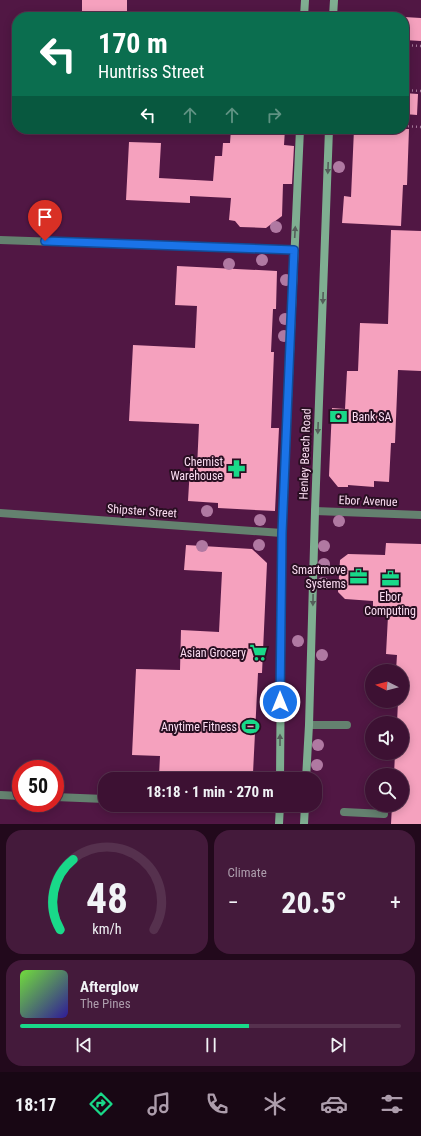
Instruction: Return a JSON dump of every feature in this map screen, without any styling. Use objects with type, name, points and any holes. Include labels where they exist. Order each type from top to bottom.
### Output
[{"type":"main road","points":[[304,12],[305,0]]},
{"type":"main road","points":[[333,12],[334,0]]},
{"type":"main road","name":"Henley Beach Road","points":[[280,772],[282,533],[300,134]]},
{"type":"main road","name":"Henley Beach Road","points":[[306,772],[329,134]]},
{"type":"main road","points":[[279,824],[280,812]]},
{"type":"main road","points":[[304,812],[304,824]]},
{"type":"street","points":[[0,240],[294,250]]},
{"type":"street","name":"Ebor Avenue","points":[[315,510],[421,515]]},
{"type":"street","name":"Shipster Street","points":[[0,513],[282,533]]},
{"type":"street","points":[[309,726],[347,725]]},
{"type":"street","points":[[0,795],[12,796]]},
{"type":"street","points":[[64,797],[98,799]]},
{"type":"street","points":[[344,812],[384,814]]},
{"type":"path","points":[[409,45],[421,46]]},
{"type":"path","points":[[409,90],[421,91]]},
{"type":"path","points":[[409,126],[421,127]]},
{"type":"building","points":[[82,0],[127,0],[127,12],[82,12]]},
{"type":"building","points":[[409,17],[421,18],[421,41],[409,40]]},
{"type":"building","points":[[409,93],[418,94],[417,115],[409,114]]},
{"type":"building","points":[[231,134],[285,134],[284,145],[294,146],[292,184],[283,184],[282,216],[266,228],[240,227],[235,221],[229,220],[231,198],[190,196],[190,203],[126,200],[129,142],[161,143],[159,178],[213,181],[215,156],[222,156],[223,143],[230,143]]},
{"type":"building","points":[[354,134],[409,134],[407,185],[403,185],[401,226],[342,223],[344,196],[351,197]]},
{"type":"building","points":[[391,230],[421,231],[421,371],[398,370],[395,443],[391,443],[389,482],[374,481],[374,487],[348,485],[348,487],[338,487],[329,476],[332,408],[345,409],[347,371],[358,371],[360,323],[388,324]]},
{"type":"building","points":[[177,266],[277,271],[276,309],[273,309],[271,352],[274,352],[271,428],[279,428],[275,511],[218,508],[218,503],[188,501],[190,467],[197,468],[199,424],[129,421],[133,345],[195,348],[197,306],[175,305]]},
{"type":"building","points":[[386,543],[421,544],[421,824],[391,824],[392,812],[409,812],[409,768],[394,768],[395,760],[409,760],[409,716],[397,716],[398,708],[409,708],[409,664],[396,664],[397,655],[386,654],[388,616],[385,615],[385,611],[373,610],[373,601],[345,599],[338,592],[340,560],[348,554],[385,555]]},
{"type":"building","points":[[186,545],[252,549],[267,563],[262,673],[258,673],[253,772],[159,772],[160,756],[132,755],[136,669],[180,670],[181,630],[219,632],[222,572],[184,570]]},
{"type":"place","name":"Bank SA","points":[[339,417]]},
{"type":"place","name":"Chemist Warehouse","points":[[236,469]]},
{"type":"place","name":"Smartmove Systems","points":[[359,577]]},
{"type":"place","name":"Ebor Computing","points":[[390,578]]},
{"type":"place","name":"Asian Grocery","points":[[259,653]]},
{"type":"place","name":"Anytime Fitness","points":[[250,727]]},
{"type":"route","points":[[45,241],[294,250],[282,533],[280,702]]}]
